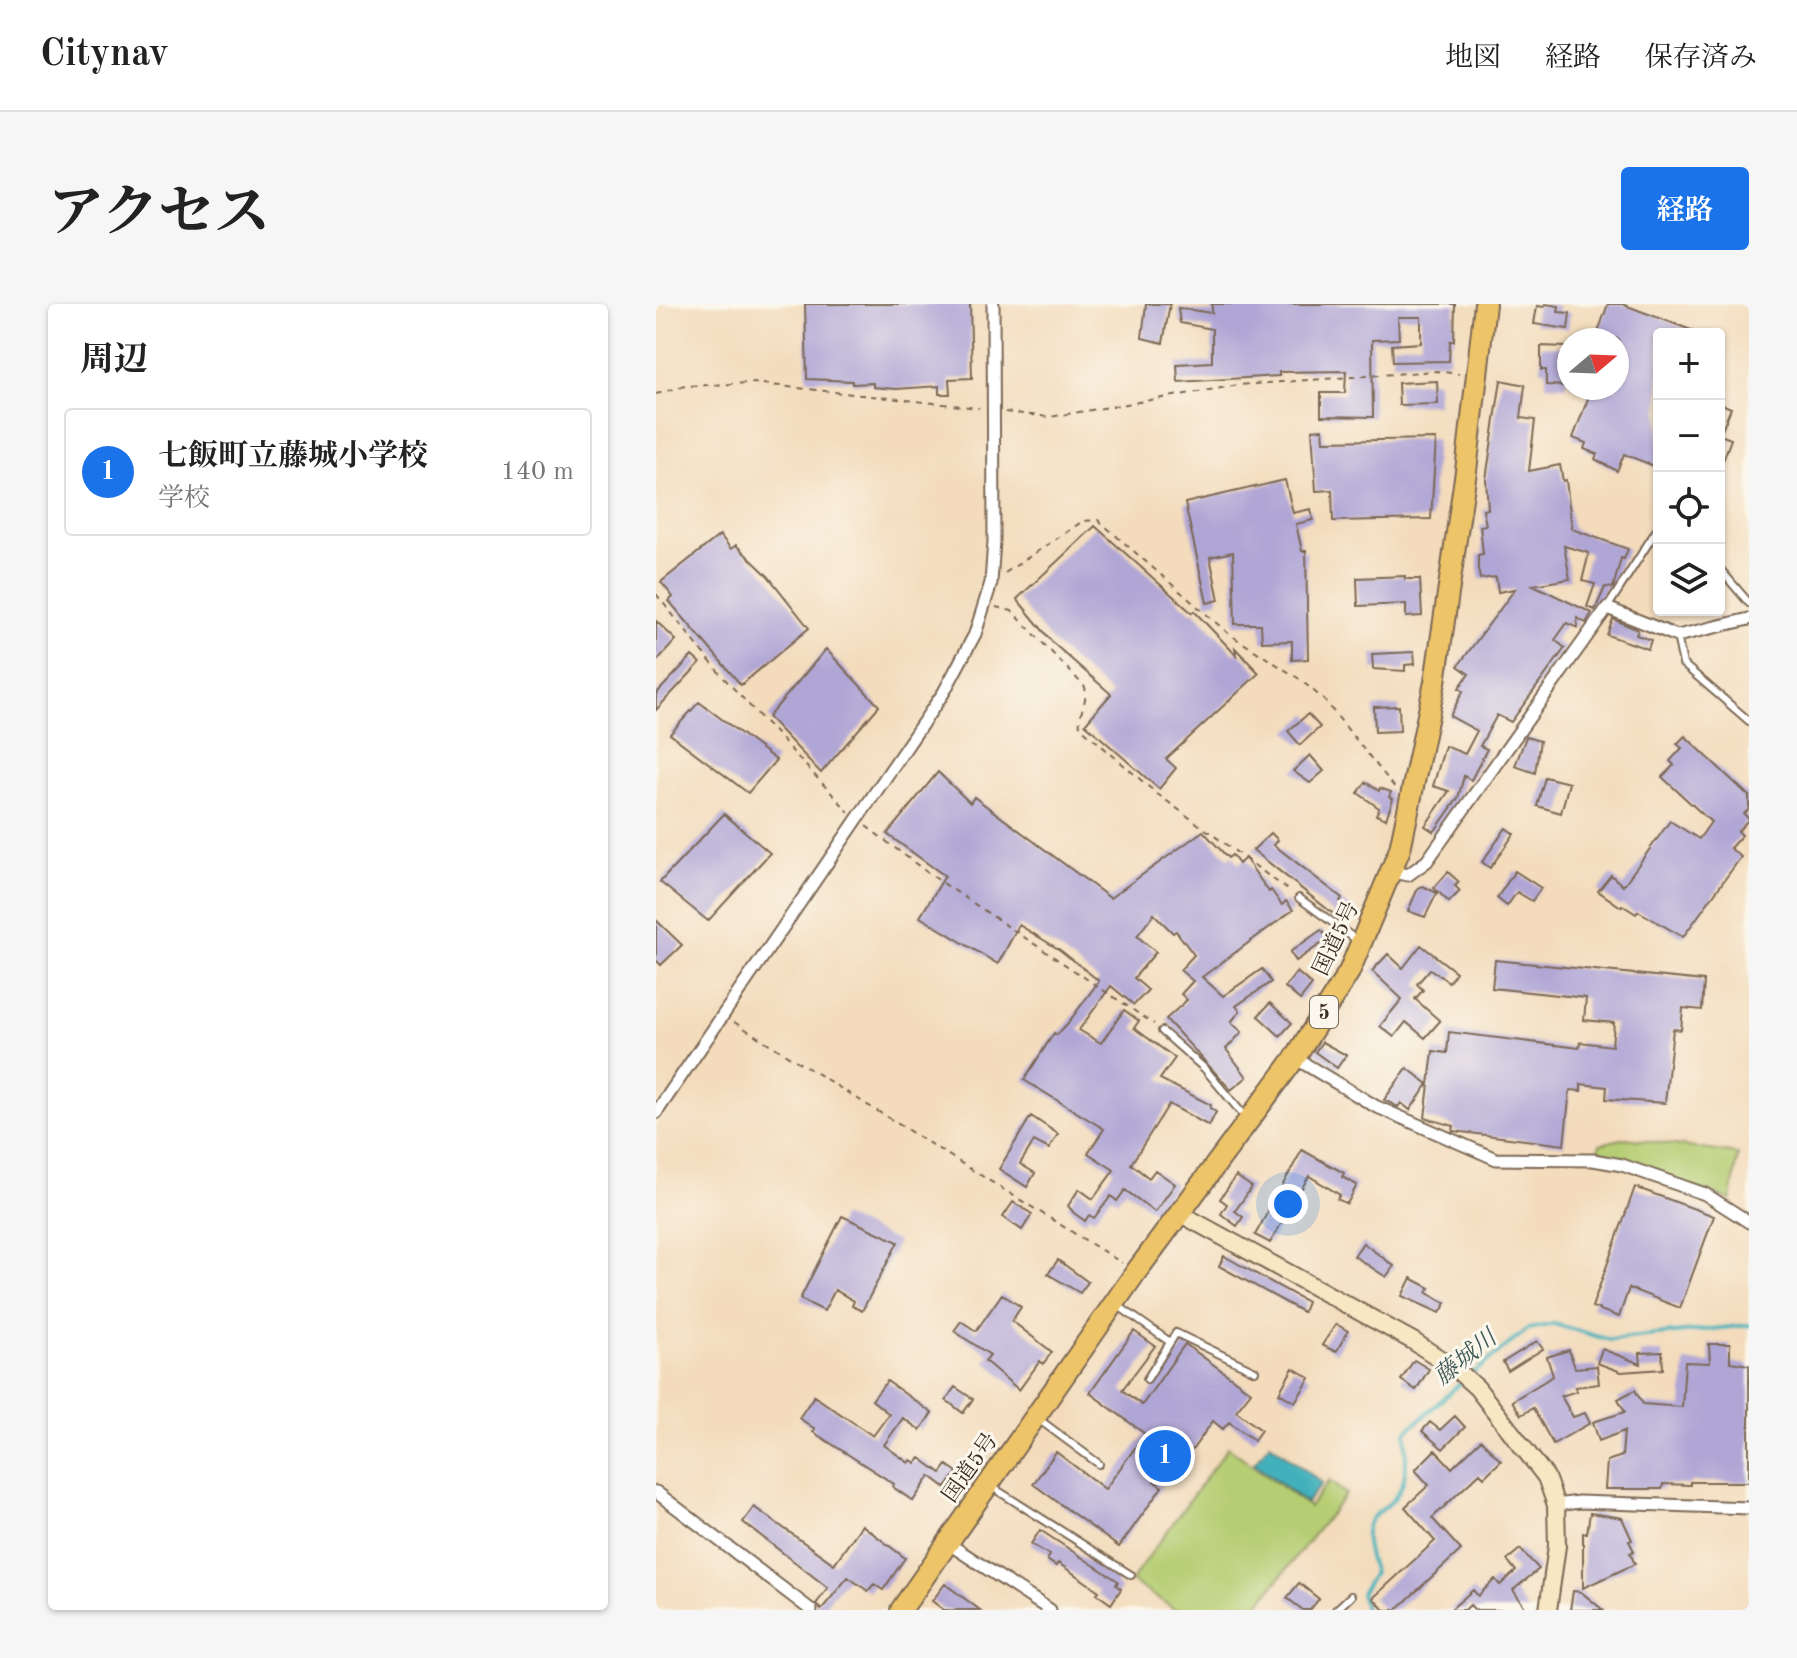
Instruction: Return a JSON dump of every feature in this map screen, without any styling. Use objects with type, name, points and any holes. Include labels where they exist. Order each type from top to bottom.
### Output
[{"type":"highway","name":"国道5号","points":[[901,1610],[1136,1272],[1295,1058],[1349,972],[1392,872],[1435,682],[1485,304]]},
{"type":"street","points":[[656,1113],[944,692],[975,634],[991,583],[993,304]]},
{"type":"street","points":[[1392,872],[1408,875],[1427,861],[1607,608],[1677,636],[1749,619]]},
{"type":"street","points":[[1295,1058],[1375,1106],[1496,1159],[1593,1160],[1622,1165],[1705,1194],[1749,1222]]},
{"type":"street","points":[[1181,1214],[1413,1341],[1457,1370],[1477,1388],[1546,1477],[1556,1505],[1557,1546],[1548,1610]]},
{"type":"street","points":[[656,1492],[811,1610]]},
{"type":"street","points":[[1556,1505],[1579,1502],[1749,1508]]},
{"type":"street","points":[[946,1542],[1050,1610]]},
{"type":"lane","points":[[1607,608],[1653,536]]},
{"type":"lane","points":[[1725,575],[1749,603]]},
{"type":"lane","points":[[1677,636],[1683,664],[1749,721]]},
{"type":"lane","points":[[1299,898],[1361,943]]},
{"type":"lane","points":[[1162,1031],[1205,1069],[1249,1121]]},
{"type":"lane","points":[[1114,1303],[1170,1342]]},
{"type":"lane","points":[[1147,1379],[1176,1333],[1255,1371]]},
{"type":"lane","points":[[1034,1416],[1099,1464]]},
{"type":"lane","points":[[987,1484],[1131,1575]]},
{"type":"lane","points":[[1336,1610],[1351,1596]]},
{"type":"path","points":[[656,394],[685,386],[753,383],[1050,417],[1239,385],[1436,371],[1476,377]]},
{"type":"path","points":[[991,583],[1083,521],[1098,520],[1229,634],[1301,680],[1324,700],[1393,788],[1411,795]]},
{"type":"path","points":[[656,594],[722,676],[857,820],[928,873],[1162,1031]]},
{"type":"path","points":[[985,605],[1012,611],[1080,679],[1088,701],[1079,720],[1080,727],[1156,793],[1299,898]]},
{"type":"path","points":[[722,1015],[1136,1272]]},
{"type":"green space","points":[[1626,1138],[1738,1154],[1731,1200],[1597,1154],[1600,1144]]},
{"type":"green space","points":[[1228,1447],[1309,1507],[1329,1481],[1346,1494],[1254,1610],[1176,1610],[1131,1581]]},
{"type":"water","points":[[1270,1443],[1322,1483],[1306,1503],[1254,1463]]},
{"type":"building","points":[[805,304],[970,304],[972,378],[949,379],[950,394],[939,394],[939,386],[896,389],[873,387],[873,383],[807,379]]},
{"type":"building","points":[[1146,304],[1170,304],[1163,343],[1142,338]]},
{"type":"building","points":[[1212,304],[1455,304],[1454,341],[1450,341],[1449,361],[1393,362],[1392,345],[1421,343],[1421,317],[1398,317],[1399,339],[1372,340],[1373,417],[1321,416],[1321,393],[1345,393],[1346,371],[1279,372],[1279,376],[1178,382],[1177,364],[1212,362],[1212,329],[1180,323],[1178,308],[1212,313]]},
{"type":"building","points":[[1545,304],[1559,306],[1558,312],[1570,313],[1568,328],[1534,324],[1537,306],[1544,307]]},
{"type":"building","points":[[1608,304],[1622,304],[1686,328],[1653,328],[1653,466],[1624,454],[1617,471],[1595,459],[1597,454],[1584,449],[1586,443],[1573,438],[1587,400],[1629,400],[1629,328],[1599,328]]},
{"type":"building","points":[[1541,346],[1557,347],[1557,386],[1546,385],[1546,370],[1541,370]]},
{"type":"building","points":[[1501,380],[1525,385],[1521,418],[1535,420],[1529,471],[1560,465],[1563,481],[1566,480],[1572,529],[1628,549],[1624,559],[1621,558],[1613,588],[1605,587],[1595,610],[1587,607],[1595,584],[1582,581],[1589,553],[1564,546],[1570,579],[1533,585],[1592,613],[1586,623],[1577,618],[1578,628],[1567,623],[1555,640],[1565,648],[1511,722],[1497,715],[1480,746],[1487,749],[1471,780],[1464,776],[1458,798],[1434,832],[1425,826],[1449,791],[1433,786],[1445,746],[1465,754],[1477,731],[1450,716],[1463,691],[1459,688],[1469,674],[1458,666],[1515,589],[1498,592],[1496,577],[1480,579],[1478,569],[1478,555],[1483,554],[1480,526],[1486,525],[1483,510],[1488,509],[1486,479]]},
{"type":"building","points":[[1437,381],[1438,404],[1399,405],[1398,383]]},
{"type":"building","points":[[1725,406],[1731,408],[1725,423]]},
{"type":"building","points":[[1323,429],[1324,441],[1436,439],[1431,519],[1333,521],[1332,490],[1316,491],[1312,430]]},
{"type":"building","points":[[1725,437],[1731,439],[1725,455]]},
{"type":"building","points":[[1285,480],[1293,513],[1311,509],[1313,520],[1296,524],[1302,551],[1306,551],[1308,659],[1292,660],[1292,641],[1262,642],[1261,624],[1235,624],[1233,552],[1210,557],[1219,600],[1207,603],[1185,503]]},
{"type":"building","points":[[1095,526],[1192,613],[1194,611],[1236,655],[1235,648],[1259,673],[1166,759],[1176,768],[1159,789],[1085,724],[1111,694],[1053,643],[1017,599]]},
{"type":"building","points":[[720,535],[731,549],[736,545],[768,576],[809,628],[741,685],[669,601],[673,597],[661,582]]},
{"type":"building","points":[[1405,576],[1405,579],[1420,579],[1422,616],[1406,617],[1406,604],[1358,606],[1357,578]]},
{"type":"building","points":[[1613,619],[1638,630],[1636,635],[1651,640],[1648,649],[1607,635]]},
{"type":"building","points":[[656,621],[676,640],[656,662]]},
{"type":"building","points":[[826,649],[879,706],[821,773],[768,717]]},
{"type":"building","points":[[1414,652],[1415,664],[1405,665],[1405,671],[1373,669],[1372,654]]},
{"type":"building","points":[[692,656],[700,663],[656,710],[656,694]]},
{"type":"building","points":[[699,702],[776,760],[748,793],[670,734]]},
{"type":"building","points":[[1399,706],[1400,731],[1375,732],[1374,707]]},
{"type":"building","points":[[1308,714],[1320,727],[1300,745],[1288,731]]},
{"type":"building","points":[[1685,736],[1749,796],[1749,809],[1744,814],[1749,819],[1738,831],[1742,835],[1730,848],[1741,857],[1683,937],[1638,911],[1636,914],[1621,907],[1598,891],[1611,875],[1623,886],[1670,821],[1699,839],[1711,822],[1662,777],[1674,765],[1670,761],[1682,748],[1677,744]]},
{"type":"building","points":[[1526,737],[1540,741],[1535,773],[1515,766]]},
{"type":"building","points":[[1310,755],[1324,771],[1310,783],[1293,771]]},
{"type":"building","points":[[938,772],[970,803],[974,797],[1110,898],[1203,831],[1228,858],[1232,855],[1239,864],[1245,858],[1269,892],[1271,890],[1282,905],[1286,901],[1293,910],[1202,977],[1223,996],[1262,969],[1271,982],[1236,1006],[1240,1011],[1231,1022],[1242,1032],[1226,1049],[1247,1077],[1231,1090],[1166,1019],[1187,1000],[1181,994],[1193,981],[1180,970],[1194,955],[1176,931],[1173,933],[1154,914],[1137,936],[1156,952],[1134,978],[1148,990],[1134,1005],[1111,986],[1079,1030],[1101,1043],[1124,1010],[1139,1021],[1134,1028],[1175,1058],[1160,1079],[1211,1105],[1210,1108],[1216,1112],[1209,1126],[1169,1104],[1131,1164],[1149,1178],[1155,1170],[1175,1184],[1155,1212],[1125,1190],[1117,1201],[1111,1196],[1094,1218],[1089,1215],[1085,1221],[1074,1213],[1068,1206],[1079,1189],[1093,1199],[1114,1170],[1088,1153],[1104,1129],[1024,1080],[1054,1033],[1057,1035],[1068,1023],[1099,981],[1060,950],[1019,925],[998,964],[920,917],[945,876],[887,834]]},
{"type":"building","points":[[1545,777],[1569,783],[1561,813],[1537,806]]},
{"type":"building","points":[[1366,782],[1379,791],[1380,788],[1391,792],[1389,797],[1393,799],[1386,819],[1376,815],[1379,808],[1358,793]]},
{"type":"building","points":[[724,814],[770,853],[708,921],[660,882]]},
{"type":"building","points":[[1506,828],[1514,834],[1490,868],[1482,862]]},
{"type":"building","points":[[1271,833],[1278,840],[1274,845],[1342,898],[1340,901],[1350,908],[1341,920],[1253,850]]},
{"type":"building","points":[[1515,871],[1541,888],[1532,901],[1517,892],[1507,906],[1497,898]]},
{"type":"building","points":[[1448,872],[1459,882],[1455,886],[1460,891],[1449,902],[1434,888]]},
{"type":"building","points":[[1423,886],[1437,893],[1425,917],[1408,911],[1418,888]]},
{"type":"building","points":[[656,920],[682,945],[661,965],[656,960]]},
{"type":"building","points":[[1321,930],[1328,939],[1296,961],[1290,952]]},
{"type":"building","points":[[1421,945],[1456,972],[1449,982],[1430,969],[1417,984],[1423,990],[1415,999],[1440,1021],[1425,1038],[1406,1022],[1394,1037],[1380,1026],[1402,999],[1372,971],[1388,954],[1403,968]]},
{"type":"building","points":[[1495,960],[1704,981],[1702,1010],[1683,1008],[1681,1030],[1673,1029],[1665,1103],[1606,1099],[1607,1087],[1581,1084],[1581,1091],[1570,1090],[1564,1145],[1453,1131],[1454,1126],[1425,1118],[1433,1051],[1447,1053],[1449,1032],[1579,1048],[1580,1042],[1612,1046],[1614,1023],[1584,1020],[1586,998],[1492,988]]},
{"type":"building","points":[[1297,972],[1312,985],[1300,1000],[1285,987]]},
{"type":"building","points":[[1270,1003],[1292,1023],[1280,1036],[1258,1016]]},
{"type":"building","points":[[1322,1042],[1346,1055],[1337,1068],[1315,1052]]},
{"type":"building","points":[[1407,1068],[1428,1084],[1410,1110],[1401,1103],[1398,1107],[1384,1100]]},
{"type":"building","points":[[1031,1116],[1058,1134],[1049,1149],[1034,1141],[1020,1164],[1035,1173],[1027,1187],[999,1169]]},
{"type":"building","points":[[1302,1150],[1344,1173],[1342,1177],[1357,1185],[1347,1204],[1337,1199],[1340,1195],[1309,1176],[1270,1243],[1255,1235]]},
{"type":"building","points":[[1236,1176],[1252,1187],[1235,1211],[1243,1217],[1237,1226],[1221,1214],[1227,1204],[1220,1199]]},
{"type":"building","points":[[1635,1187],[1714,1216],[1680,1308],[1629,1288],[1619,1317],[1592,1307]]},
{"type":"building","points":[[1013,1202],[1032,1214],[1022,1230],[1003,1217]]},
{"type":"building","points":[[842,1216],[898,1242],[862,1311],[852,1306],[854,1301],[835,1290],[824,1311],[800,1299]]},
{"type":"building","points":[[1363,1243],[1394,1266],[1386,1277],[1354,1256]]},
{"type":"building","points":[[1224,1256],[1307,1302],[1303,1312],[1219,1266]]},
{"type":"building","points":[[1058,1260],[1088,1282],[1080,1293],[1048,1274]]},
{"type":"building","points":[[1411,1278],[1430,1288],[1427,1293],[1446,1303],[1440,1313],[1402,1296]]},
{"type":"building","points":[[1002,1294],[1021,1307],[1012,1321],[1052,1352],[1043,1364],[1040,1361],[1019,1390],[985,1361],[990,1355],[954,1331],[961,1321],[976,1331]]},
{"type":"building","points":[[1336,1324],[1348,1331],[1336,1352],[1322,1345]]},
{"type":"building","points":[[1134,1331],[1155,1346],[1122,1390],[1142,1405],[1185,1344],[1251,1392],[1236,1411],[1261,1430],[1254,1440],[1229,1422],[1223,1429],[1213,1421],[1182,1464],[1172,1456],[1154,1481],[1162,1487],[1119,1547],[1033,1484],[1056,1452],[1105,1489],[1145,1434],[1090,1393]]},
{"type":"building","points":[[1537,1341],[1543,1349],[1508,1371],[1503,1362]]},
{"type":"building","points":[[1709,1344],[1730,1344],[1730,1362],[1749,1365],[1749,1482],[1690,1482],[1690,1485],[1663,1484],[1662,1489],[1605,1489],[1607,1461],[1622,1456],[1624,1431],[1599,1441],[1593,1422],[1625,1412],[1618,1399],[1635,1390],[1643,1404],[1682,1407],[1685,1362],[1710,1363]]},
{"type":"building","points":[[1602,1349],[1641,1364],[1640,1353],[1662,1352],[1663,1369],[1621,1372],[1597,1363]]},
{"type":"building","points":[[1569,1350],[1575,1368],[1597,1366],[1599,1384],[1575,1387],[1577,1391],[1561,1396],[1573,1417],[1585,1413],[1590,1423],[1553,1444],[1533,1408],[1521,1415],[1512,1401],[1553,1376],[1547,1357]]},
{"type":"building","points":[[1414,1360],[1429,1369],[1416,1390],[1401,1380]]},
{"type":"building","points":[[1293,1368],[1310,1378],[1295,1402],[1279,1393]]},
{"type":"building","points":[[887,1381],[932,1413],[920,1430],[903,1418],[884,1445],[909,1463],[911,1460],[916,1463],[920,1458],[941,1473],[947,1465],[957,1472],[946,1488],[930,1476],[913,1501],[893,1487],[894,1484],[813,1432],[815,1429],[799,1418],[814,1396],[873,1436],[889,1414],[872,1400]]},
{"type":"building","points":[[955,1387],[973,1399],[963,1413],[946,1400]]},
{"type":"building","points":[[1455,1416],[1465,1427],[1443,1449],[1422,1431],[1430,1422],[1440,1430]]},
{"type":"building","points":[[1481,1440],[1501,1461],[1484,1477],[1480,1473],[1432,1518],[1461,1550],[1396,1610],[1384,1610],[1373,1598],[1435,1541],[1405,1507],[1429,1485],[1415,1470],[1435,1450],[1452,1468]]},
{"type":"building","points":[[754,1507],[834,1564],[862,1525],[905,1558],[883,1590],[874,1584],[868,1591],[848,1577],[821,1610],[816,1604],[828,1588],[743,1522]]},
{"type":"building","points":[[1590,1513],[1622,1518],[1632,1540],[1629,1541],[1634,1551],[1630,1553],[1635,1564],[1583,1588],[1583,1533],[1587,1533]]},
{"type":"building","points":[[1040,1530],[1118,1581],[1116,1585],[1121,1589],[1111,1604],[1097,1594],[1099,1591],[1058,1563],[1056,1566],[1047,1560],[1050,1555],[1031,1544]]},
{"type":"building","points":[[1520,1549],[1539,1569],[1513,1590],[1527,1610],[1475,1610],[1470,1605],[1465,1610],[1450,1610],[1473,1590],[1478,1596],[1495,1579],[1500,1585],[1516,1571],[1507,1560]]},
{"type":"building","points":[[1299,1583],[1319,1599],[1310,1610],[1303,1610],[1287,1598]]},
{"type":"building","points":[[945,1584],[980,1610],[944,1610],[932,1601]]},
{"type":"building","points":[[1573,1591],[1581,1592],[1603,1610],[1570,1610]]},
{"type":"waterway","name":"藤城川","points":[[1471,1375],[1528,1329],[1554,1324],[1610,1340],[1749,1325]]},
{"type":"waterway","name":"藤城川","points":[[1365,1610],[1361,1593],[1374,1573],[1367,1550],[1368,1524],[1397,1495],[1403,1482],[1406,1432],[1464,1380]]},
{"type":"place","name":"七飯町立藤城小学校","points":[[1165,1456]]}]
